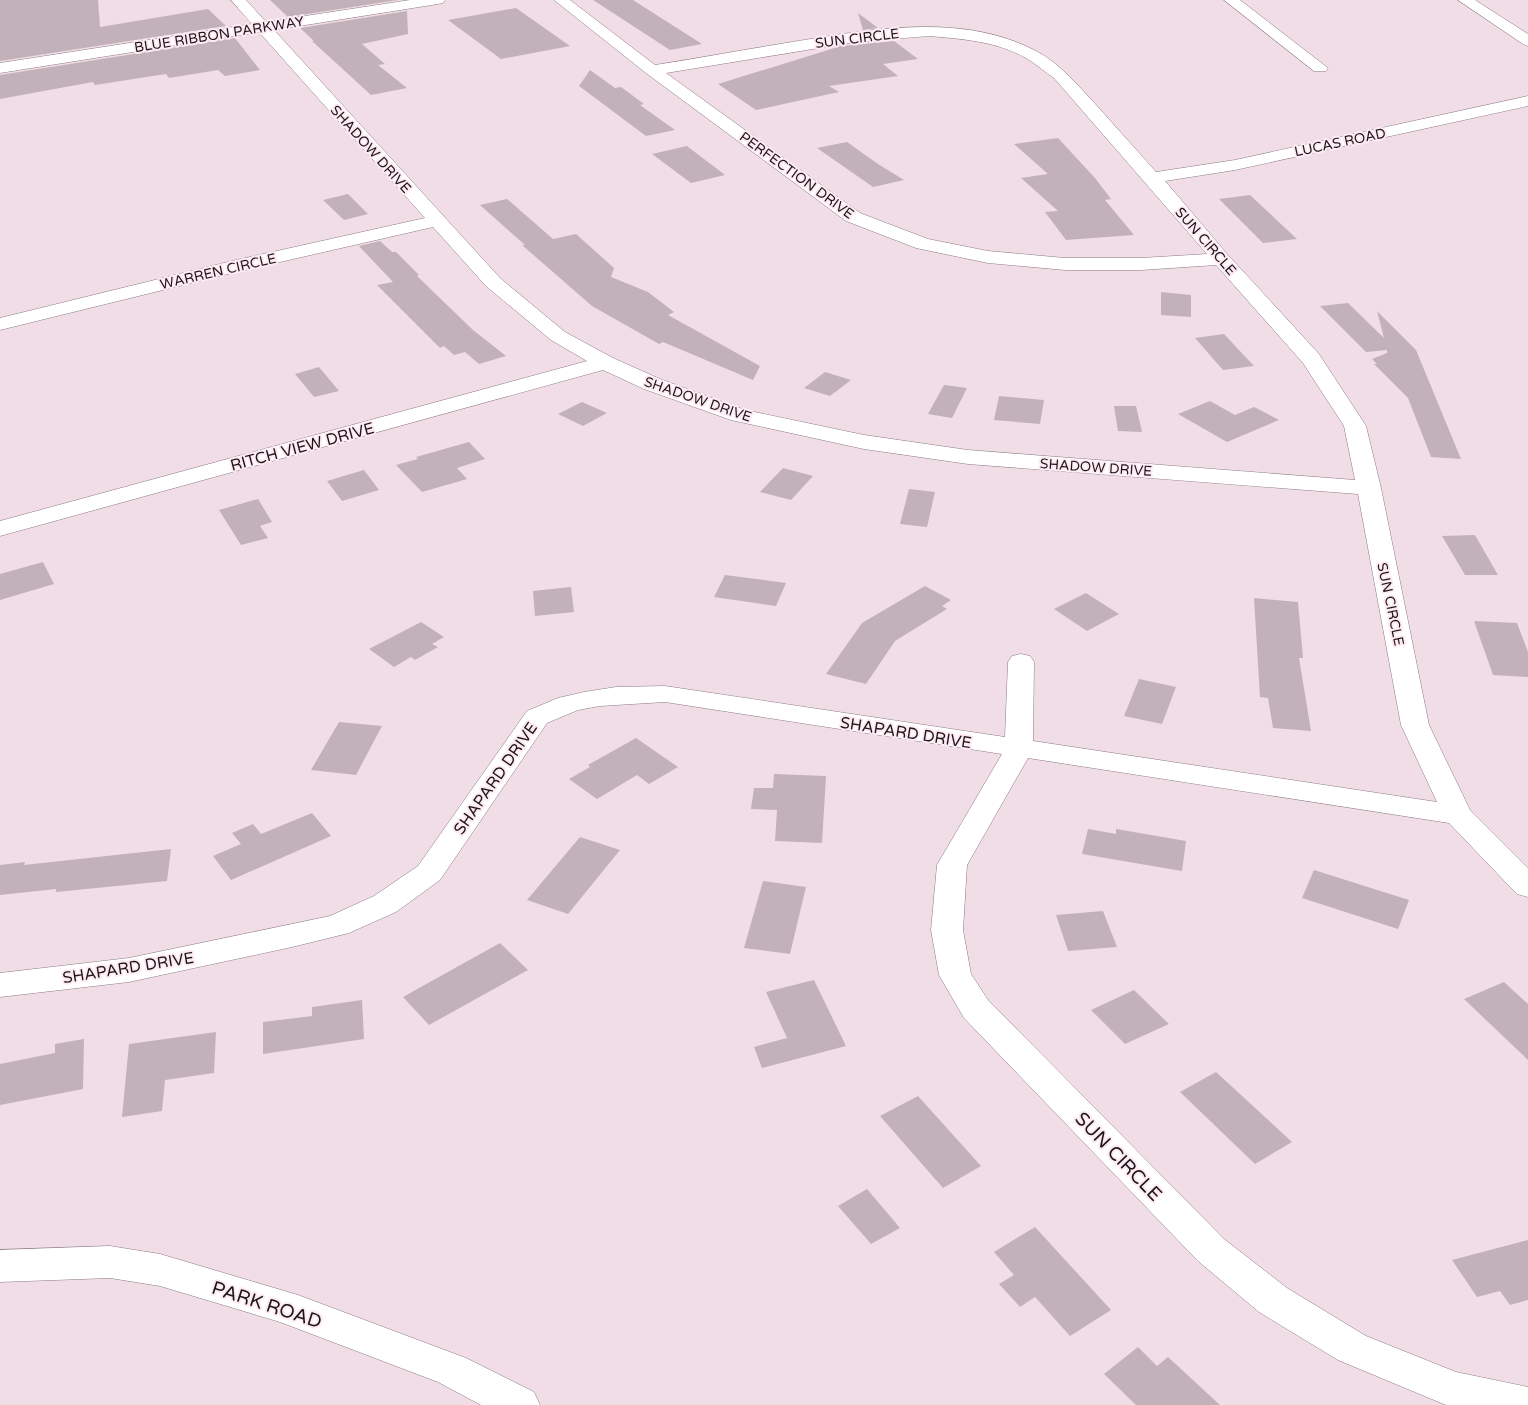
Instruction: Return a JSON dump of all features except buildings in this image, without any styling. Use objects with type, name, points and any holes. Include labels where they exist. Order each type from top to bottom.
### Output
[{"type":"street","name":"SHADOW DRIVE","points":[[238,0],[261,28],[493,282],[558,336],[605,363],[652,384],[739,415],[864,442],[968,457],[1369,488]]},
{"type":"street","name":"BLUE RIBBON PARKWAY","points":[[0,68],[438,0]]},
{"type":"street","name":"PERFECTION DRIVE","points":[[561,0],[652,70],[853,217],[923,244],[988,257],[1065,264],[1141,264],[1221,259]]},
{"type":"street","points":[[1230,0],[1320,68]]},
{"type":"street","points":[[1464,0],[1528,41]]},
{"type":"street","name":"SUN CIRCLE","points":[[652,70],[873,34],[932,31],[974,36],[1012,46],[1044,60],[1060,75],[1152,178],[1221,259],[1311,359],[1355,426],[1369,488],[1415,726],[1458,815],[1528,886]]},
{"type":"street","name":"LUCAS ROAD","points":[[1152,178],[1236,165],[1528,101]]},
{"type":"street","name":"WARREN CIRCLE","points":[[0,324],[232,267],[437,222]]},
{"type":"street","name":"RITCH VIEW DRIVE","points":[[0,529],[605,363]]},
{"type":"street","name":"SUN CIRCLE","points":[[1021,662],[1019,749],[952,865],[947,930],[955,975],[976,1009],[1211,1250],[1273,1300],[1352,1348],[1454,1390],[1528,1405]]},
{"type":"street","name":"SHAPARD DRIVE","points":[[0,986],[129,970],[292,936],[338,925],[385,904],[429,873],[537,716],[558,706],[583,700],[625,694],[665,694],[1019,749]]},
{"type":"street","points":[[1019,749],[1458,815]]},
{"type":"street","name":"PARK ROAD","points":[[0,1266],[110,1262],[160,1270],[284,1307],[359,1335],[452,1370],[520,1405]]}]
